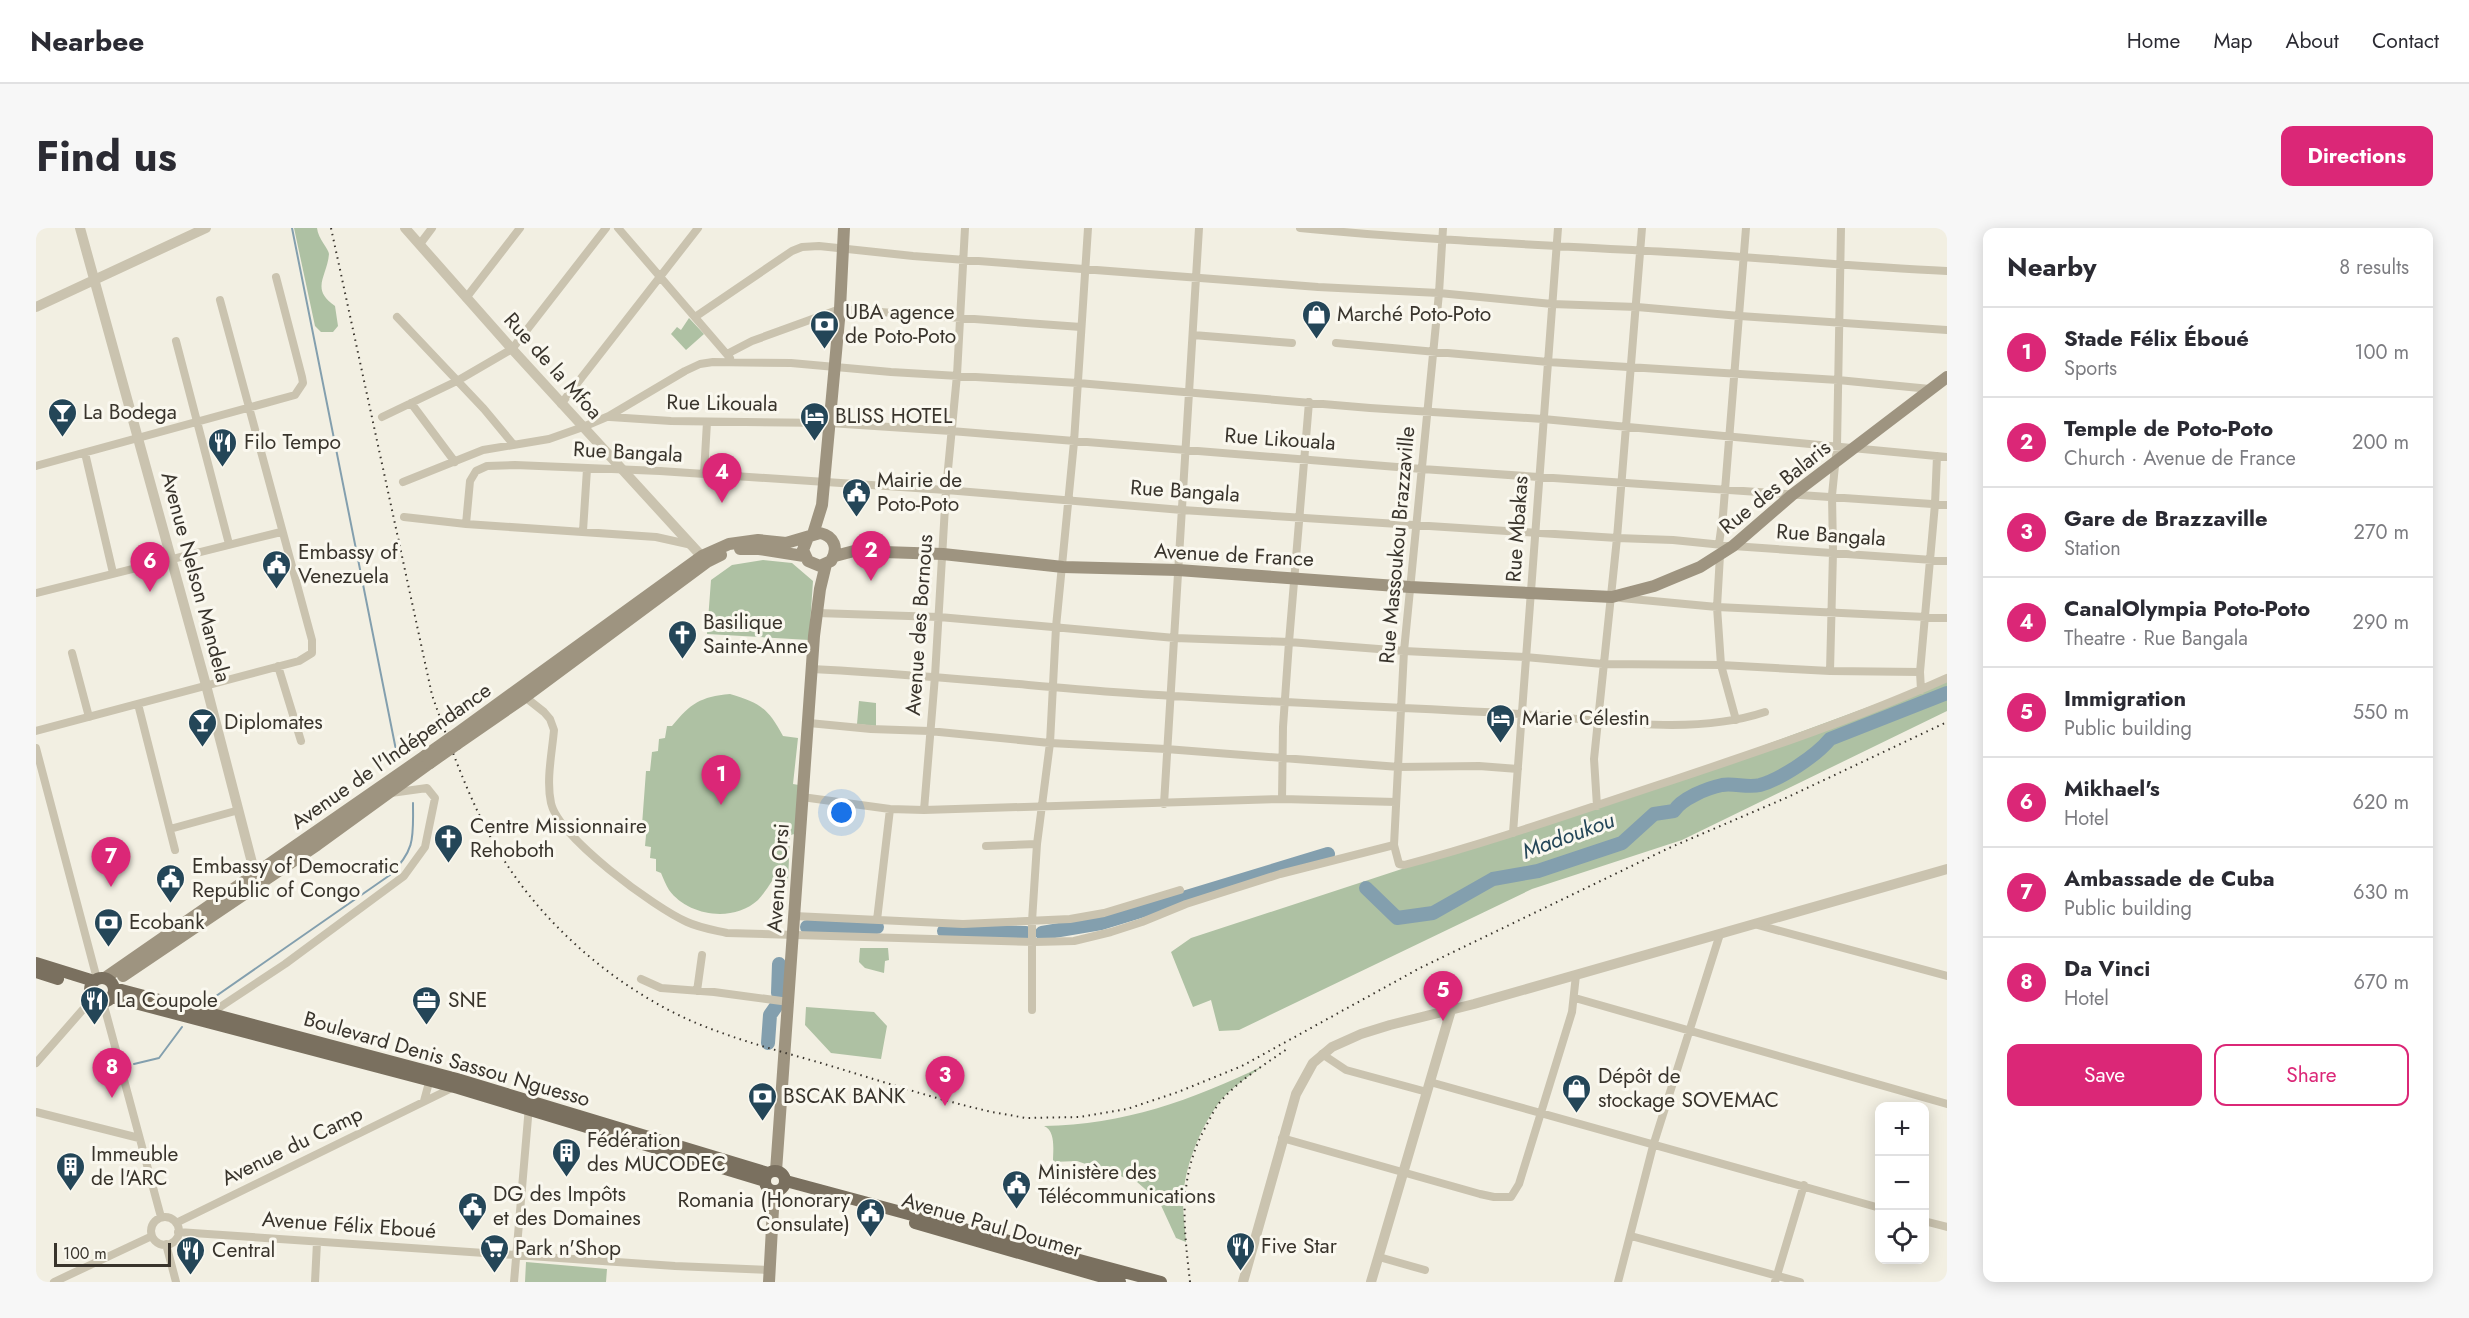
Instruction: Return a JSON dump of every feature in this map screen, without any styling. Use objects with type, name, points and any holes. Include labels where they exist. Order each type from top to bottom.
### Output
[{"type":"main road","points":[[824,554],[823,482],[840,309],[844,228]]},
{"type":"main road","name":"Rue des Balaris","points":[[1612,597],[1654,586],[1700,567],[1719,549],[1733,546],[1792,495],[1947,377]]},
{"type":"main road","points":[[822,505],[811,535],[804,543],[824,554]]},
{"type":"main road","points":[[811,535],[820,533],[824,554]]},
{"type":"main road","name":"Avenue de l'Indépendance","points":[[455,740],[525,697],[715,549],[758,540],[786,543],[811,535]]},
{"type":"main road","name":"Avenue de l'Indépendance","points":[[102,988],[428,760],[702,561],[743,548],[824,554]]},
{"type":"main road","name":"Avenue de France","points":[[824,554],[854,551],[943,554],[1062,567],[1178,570],[1410,587],[1612,597]]},
{"type":"main road","name":"Avenue Orsi","points":[[770,1175],[789,1002],[812,669],[824,554]]},
{"type":"main road","name":"Avenue de l'Indépendance","points":[[256,880],[388,794],[428,760]]},
{"type":"main road","points":[[36,963],[102,988]]},
{"type":"main road","points":[[36,972],[102,988]]},
{"type":"main road","name":"Boulevard Denis Sassou Nguesso","points":[[102,988],[211,1013],[430,1077]]},
{"type":"main road","name":"Boulevard Denis Sassou Nguesso","points":[[102,988],[460,1084],[770,1175]]},
{"type":"main road","points":[[769,1276],[781,1186],[781,1172],[770,1175],[768,1188],[781,1186]]},
{"type":"main road","name":"Avenue Paul Doumer","points":[[781,1186],[1140,1279],[1161,1282]]},
{"type":"main road","name":"Avenue Paul Doumer","points":[[1003,1244],[1120,1282]]},
{"type":"street","name":"Avenue Nelson Mandela","points":[[80,228],[206,685],[256,880]]},
{"type":"street","points":[[36,307],[194,230],[206,228]]},
{"type":"street","name":"Rue de la Mfoa","points":[[405,228],[561,404],[677,528],[702,561]]},
{"type":"street","points":[[420,244],[432,228]]},
{"type":"street","points":[[466,298],[520,228]]},
{"type":"street","points":[[382,417],[457,381],[512,349],[606,228]]},
{"type":"street","points":[[618,228],[735,362]]},
{"type":"street","points":[[561,404],[698,228]]},
{"type":"street","name":"Avenue des Bornous","points":[[924,810],[946,490],[957,375],[964,228]]},
{"type":"street","points":[[1032,1010],[1034,942],[1032,921],[1037,844],[1050,743],[1056,627],[1074,441],[1088,228]]},
{"type":"street","points":[[1164,804],[1188,393],[1198,277],[1199,228]]},
{"type":"street","points":[[1300,228],[1442,239],[1640,250],[1839,266],[1947,271]]},
{"type":"street","name":"Rue Massoukou Brazzaville","points":[[1443,228],[1439,293],[1404,651],[1394,845],[1399,864],[1404,865],[1513,833]]},
{"type":"street","name":"Rue Mbakas","points":[[1513,833],[1518,792],[1525,657],[1558,228]]},
{"type":"street","points":[[1597,806],[1593,776],[1603,664],[1612,597],[1642,228]]},
{"type":"street","points":[[1736,720],[1721,665],[1717,607],[1719,549],[1746,228]]},
{"type":"street","points":[[1830,671],[1832,495],[1837,446],[1841,228]]},
{"type":"street","points":[[695,317],[792,251],[802,247],[819,246],[844,250],[1318,287],[1439,293],[1552,304],[1637,307],[1947,330]]},
{"type":"street","points":[[36,466],[296,395],[303,383],[276,277]]},
{"type":"street","points":[[36,731],[299,661],[312,654],[312,640],[220,300]]},
{"type":"street","points":[[727,354],[763,337],[840,309],[1081,327]]},
{"type":"street","points":[[397,317],[513,444]]},
{"type":"street","points":[[1193,335],[1292,343]]},
{"type":"street","points":[[176,341],[229,544]]},
{"type":"street","points":[[1336,343],[1548,362],[1838,380],[1930,389]]},
{"type":"street","points":[[403,482],[483,450],[549,439],[609,417],[700,364],[735,362],[833,366],[1078,383],[1543,419],[1947,457]]},
{"type":"street","points":[[1282,799],[1288,642],[1310,402]]},
{"type":"street","points":[[411,403],[455,462]]},
{"type":"street","name":"Rue Likouala","points":[[609,417],[707,422],[829,423],[951,431],[1422,469],[1792,495],[1832,495],[1947,505]]},
{"type":"street","points":[[704,474],[707,422]]},
{"type":"street","points":[[85,453],[113,573]]},
{"type":"street","points":[[1921,690],[1920,672],[1937,456]]},
{"type":"street","name":"Rue Bangala","points":[[466,524],[470,481],[476,471],[481,468],[515,465],[704,474],[946,490],[1182,510],[1673,540],[1719,549]]},
{"type":"street","points":[[583,531],[586,469]]},
{"type":"street","points":[[404,517],[466,524],[671,538],[689,544]]},
{"type":"street","points":[[36,592],[170,557],[281,532]]},
{"type":"street","name":"Rue Bangala","points":[[1733,546],[1947,561]]},
{"type":"street","points":[[1612,597],[1717,607],[1947,618]]},
{"type":"street","points":[[817,613],[939,617],[1175,638],[1288,642],[1603,664],[1721,665],[1830,671],[1920,672]]},
{"type":"street","points":[[72,653],[89,717]]},
{"type":"street","points":[[278,666],[301,741]]},
{"type":"street","points":[[812,669],[1285,702],[1676,724],[1736,720],[1765,712]]},
{"type":"street","points":[[1513,833],[1838,724],[1947,678]]},
{"type":"street","points":[[525,697],[550,719],[554,730],[551,804],[556,816],[573,836],[635,891],[688,923],[727,933],[1034,942],[1074,941],[1142,922],[1186,904],[1280,874],[1394,845]]},
{"type":"street","points":[[138,704],[175,850]]},
{"type":"street","points":[[808,723],[871,729],[929,731],[1050,743],[1166,749],[1399,767],[1479,766],[1518,769]]},
{"type":"street","points":[[36,748],[102,988],[161,1217]]},
{"type":"street","points":[[211,1013],[294,957],[404,876],[425,847],[435,798],[432,792],[421,788],[388,794]]},
{"type":"street","points":[[802,797],[890,809],[924,810],[1282,799],[1396,802]]},
{"type":"street","points":[[877,920],[890,809]]},
{"type":"street","points":[[170,829],[239,810]]},
{"type":"street","points":[[986,846],[1037,844]]},
{"type":"street","points":[[1243,1282],[1296,1094],[1313,1064],[1332,1047],[1361,1034],[1451,1011],[1947,869]]},
{"type":"street","points":[[794,916],[963,924],[1070,919],[1104,914],[1180,890]]},
{"type":"street","points":[[1754,924],[1947,976]]},
{"type":"street","points":[[1618,1282],[1653,1146],[1720,934]]},
{"type":"street","points":[[697,991],[702,956]]},
{"type":"street","points":[[1282,1138],[1494,1197],[1510,1197],[1518,1189],[1542,1115],[1575,998],[1576,975]]},
{"type":"street","points":[[641,979],[661,988],[789,1002]]},
{"type":"street","points":[[36,1063],[102,988]]},
{"type":"street","points":[[1575,998],[1947,1104]]},
{"type":"street","points":[[1371,1282],[1451,1011]]},
{"type":"street","points":[[1322,1054],[1346,1070],[1429,1087],[1542,1115],[1804,1185],[1875,1206]]},
{"type":"street","points":[[424,1101],[430,1077]]},
{"type":"street","name":"Avenue du Camp","points":[[177,1227],[460,1084]]},
{"type":"street","points":[[514,1282],[529,1106]]},
{"type":"street","points":[[36,1112],[140,1138]]},
{"type":"street","points":[[1776,1279],[1804,1185]]},
{"type":"street","points":[[161,1217],[172,1219],[177,1227],[176,1238],[166,1244],[155,1241],[152,1236],[151,1227],[161,1217]]},
{"type":"street","points":[[1929,1222],[1947,1227]]},
{"type":"street","name":"Avenue Félix Eboué","points":[[177,1227],[317,1242],[516,1254],[675,1266],[769,1276]]},
{"type":"street","points":[[54,1282],[152,1236]]},
{"type":"street","points":[[1631,1236],[1776,1279],[1800,1282]]},
{"type":"street","points":[[315,1282],[317,1242]]},
{"type":"street","points":[[166,1244],[176,1282]]},
{"type":"street","points":[[1379,1257],[1425,1270]]},
{"type":"green space","points":[[294,228],[317,228],[329,252],[322,288],[327,300],[335,306],[338,326],[333,332],[321,332],[315,326]]},
{"type":"green space","points":[[689,318],[704,334],[686,350],[671,334],[677,327],[681,330]]},
{"type":"green space","points":[[763,560],[792,563],[813,581],[809,640],[707,634],[711,580],[732,565]]},
{"type":"green space","points":[[1947,678],[1947,711],[1682,840],[1532,889],[1239,1030],[1219,1031],[1211,1000],[1193,1007],[1171,952],[1191,938],[1643,790]]},
{"type":"green space","points":[[730,694],[749,700],[762,708],[773,719],[783,736],[798,738],[793,784],[799,785],[795,834],[790,835],[788,882],[772,881],[760,898],[748,907],[724,914],[699,911],[677,899],[669,890],[661,873],[656,871],[656,859],[650,858],[651,847],[645,846],[647,825],[642,825],[646,771],[650,771],[652,752],[658,751],[659,739],[665,738],[667,726],[672,726],[697,702]]},
{"type":"green space","points":[[859,701],[876,703],[876,726],[857,724]]},
{"type":"green space","points":[[860,948],[888,948],[889,960],[885,961],[884,973],[865,968],[859,962]]},
{"type":"green space","points":[[806,1007],[874,1012],[887,1026],[881,1059],[831,1053],[805,1025]]},
{"type":"green space","points":[[1263,1066],[1235,1086],[1220,1101],[1194,1148],[1184,1188],[1186,1242],[1176,1238],[1159,1201],[1137,1182],[1077,1161],[1053,1162],[1052,1136],[1048,1128],[1044,1126],[1073,1125],[1129,1116],[1210,1090]]},
{"type":"green space","points":[[526,1262],[607,1269],[606,1282],[525,1282]]},
{"type":"waterway","points":[[292,228],[396,750]]},
{"type":"waterway","name":"Madoukou","points":[[1366,888],[1397,918],[1433,913],[1493,879],[1538,871],[1622,843],[1654,814],[1674,811],[1682,802],[1702,791],[1722,785],[1755,786],[1768,782],[1807,759],[1830,739],[1947,693]]},
{"type":"waterway","points":[[206,1003],[390,875],[409,850],[413,834],[413,803]]},
{"type":"waterway","name":"Madoukou","points":[[1042,933],[1101,923],[1328,854]]},
{"type":"waterway","name":"Madoukou","points":[[807,927],[877,927]]},
{"type":"waterway","name":"Madoukou","points":[[944,931],[1026,933]]},
{"type":"waterway","name":"Madoukou","points":[[778,993],[779,964]]},
{"type":"waterway","name":"Madoukou","points":[[768,1043],[770,1015],[777,1005]]},
{"type":"waterway","points":[[134,1064],[159,1058],[182,1027]]},
{"type":"railway","points":[[331,228],[432,695],[481,819],[502,857],[540,908],[562,932],[612,975],[639,993],[696,1023],[758,1045],[949,1101],[1026,1118],[1079,1117],[1127,1109],[1178,1092],[1242,1066],[1420,968],[1669,848],[1788,797],[1947,722]]},
{"type":"railway","points":[[1190,1282],[1185,1204],[1186,1185],[1196,1147],[1212,1114],[1228,1093],[1287,1049]]},
{"type":"place","name":"Marché Poto-Poto","points":[[1316,340]]},
{"type":"place","name":"UBA agence de Poto-Poto","points":[[824,350]]},
{"type":"place","name":"La Bodega","points":[[62,438]]},
{"type":"place","name":"BLISS HOTEL","points":[[814,442]]},
{"type":"place","name":"Filo Tempo","points":[[223,468]]},
{"type":"place","name":"CanalOlympia Poto-Poto","points":[[722,503]]},
{"type":"place","name":"Mairie de Poto-Poto","points":[[856,518]]},
{"type":"place","name":"Temple de Poto-Poto","points":[[871,581]]},
{"type":"place","name":"Embassy of Venezuela","points":[[277,590]]},
{"type":"place","name":"Mikhael's","points":[[150,592]]},
{"type":"place","name":"Basilique Sainte-Anne","points":[[682,660]]},
{"type":"place","name":"Marie Célestin","points":[[1501,744]]},
{"type":"place","name":"Diplomates","points":[[203,748]]},
{"type":"place","name":"Stade Félix Éboué","points":[[721,805]]},
{"type":"place","name":"Centre Missionnaire Rehoboth","points":[[449,864]]},
{"type":"place","name":"Ambassade de Cuba","points":[[111,887]]},
{"type":"place","name":"Embassy of Democratic Republic of Congo","points":[[171,904]]},
{"type":"place","name":"Ecobank","points":[[108,948]]},
{"type":"place","name":"Immigration","points":[[1443,1021]]},
{"type":"place","name":"La Coupole","points":[[95,1026]]},
{"type":"place","name":"SNE","points":[[427,1026]]},
{"type":"place","name":"Da Vinci","points":[[112,1098]]},
{"type":"place","name":"Gare de Brazzaville","points":[[945,1106]]},
{"type":"place","name":"Dépôt de stockage SOVEMAC","points":[[1577,1114]]},
{"type":"place","name":"BSCAK BANK","points":[[762,1122]]},
{"type":"place","name":"Fédération des MUCODEC","points":[[566,1178]]},
{"type":"place","name":"Immeuble de l'ARC","points":[[70,1192]]},
{"type":"place","name":"Ministère des Télécommunications","points":[[1017,1210]]},
{"type":"place","name":"DG des Impôts et des Domaines","points":[[472,1232]]},
{"type":"place","name":"Romania (Honorary Consulate)","points":[[871,1238]]},
{"type":"place","name":"Five Star","points":[[1240,1272]]},
{"type":"place","name":"Park n'Shop","points":[[494,1274]]},
{"type":"place","name":"Central","points":[[191,1276]]}]
